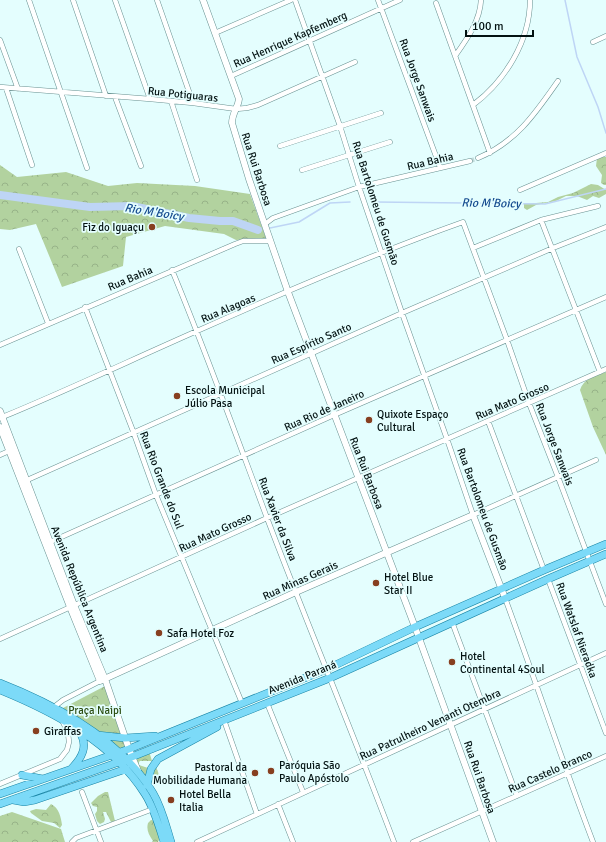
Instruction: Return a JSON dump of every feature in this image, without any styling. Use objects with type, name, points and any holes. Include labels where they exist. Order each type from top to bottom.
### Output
[{"type":"main road","name":"Rua Rui Barbosa","points":[[203,0],[239,99],[239,104],[232,116],[232,123],[264,224],[334,415],[451,724],[481,812],[493,842]]},
{"type":"main road","name":"Avenida República Argentina","points":[[0,411],[1,418],[23,481],[125,738],[126,769],[146,795],[153,809],[164,842]]},
{"type":"main road","name":"Avenida República Argentina","points":[[0,427],[23,481]]},
{"type":"main road","name":"Rua Minas Gerais","points":[[103,680],[296,592],[473,515]]},
{"type":"main road","name":"Rua Bartolomeu de Gusmão","points":[[473,515],[505,598]]},
{"type":"main road","name":"Avenida Paraná","points":[[0,794],[116,754],[126,756],[165,735],[242,702],[327,669],[544,570],[606,544]]},
{"type":"main road","name":"Avenida Paraná","points":[[0,804],[235,716],[330,678],[589,560],[606,554]]},
{"type":"main road","points":[[0,683],[54,707],[97,735],[116,754]]},
{"type":"main road","points":[[0,690],[18,697],[61,719],[116,754],[126,756]]},
{"type":"main road","points":[[147,785],[151,769],[158,759],[225,723],[235,716]]},
{"type":"main road","points":[[71,770],[81,758],[84,750],[83,738],[78,730]]},
{"type":"main road","points":[[97,735],[125,738],[144,738],[165,735]]},
{"type":"main road","name":"Avenida República Argentina","points":[[126,756],[154,794],[171,842]]},
{"type":"main road","points":[[13,800],[24,802],[35,800],[126,769]]},
{"type":"main road","points":[[22,775],[45,779]]},
{"type":"street","points":[[29,0],[87,168]]},
{"type":"street","points":[[73,0],[106,96]]},
{"type":"street","points":[[115,0],[150,99]]},
{"type":"street","points":[[157,0],[193,102]]},
{"type":"street","points":[[215,33],[291,0]]},
{"type":"street","name":"Rua Bartolomeu de Gusmão","points":[[295,0],[308,40],[340,126],[358,187],[402,313],[426,376],[473,515]]},
{"type":"street","name":"Rua Jorge Sanwais","points":[[378,0],[440,167]]},
{"type":"street","name":"Rua Henrique Kapfemberg","points":[[231,76],[308,40],[400,0]]},
{"type":"street","points":[[455,56],[470,34],[480,8],[480,0]]},
{"type":"street","points":[[473,105],[486,96],[503,76],[521,44],[530,13],[530,0]]},
{"type":"street","points":[[436,3],[490,153]]},
{"type":"street","points":[[593,42],[606,36]]},
{"type":"street","points":[[0,40],[18,89]]},
{"type":"street","name":"Rua Potiguaras","points":[[0,87],[193,102],[236,109],[258,105],[354,62]]},
{"type":"street","points":[[478,158],[490,153],[504,144],[532,118],[558,81]]},
{"type":"street","points":[[6,88],[32,165]]},
{"type":"street","points":[[115,97],[141,166]]},
{"type":"street","points":[[171,101],[197,180]]},
{"type":"street","points":[[280,146],[381,113]]},
{"type":"street","points":[[302,170],[390,142]]},
{"type":"street","points":[[520,190],[606,153]]},
{"type":"street","name":"Rua Bahia","points":[[264,224],[273,218],[358,187],[467,161]]},
{"type":"street","points":[[473,248],[542,220],[598,206]]},
{"type":"street","points":[[542,220],[600,372]]},
{"type":"street","name":"Rua Jorge Sanwais","points":[[463,222],[529,403],[606,604]]},
{"type":"street","name":"Rua Alagoas","points":[[1,418],[197,330],[381,253],[463,222]]},
{"type":"street","name":"Rua Espírito Santo","points":[[23,481],[402,313],[552,248],[606,227]]},
{"type":"street","name":"Rua Bahia","points":[[0,345],[85,307],[243,241],[270,240]]},
{"type":"street","points":[[19,249],[48,323]]},
{"type":"street","name":"Rua Xavier da Silva","points":[[172,270],[197,330],[267,518],[394,842]]},
{"type":"street","name":"Rua Rio de Janeiro","points":[[47,543],[334,415],[606,297]]},
{"type":"street","name":"Rua Rio Grande do Sul","points":[[85,307],[156,494],[242,702]]},
{"type":"street","name":"Rua Mato Grosso","points":[[0,639],[267,518],[606,369]]},
{"type":"street","points":[[488,421],[544,570]]},
{"type":"street","points":[[0,455],[9,451]]},
{"type":"street","name":"Rua Minas Gerais","points":[[473,515],[596,460]]},
{"type":"street","name":"Rua Watslaf Nieradka","points":[[548,579],[606,733]]},
{"type":"street","name":"Rua Bartolomeu de Gusmão","points":[[505,598],[566,774],[593,842]]},
{"type":"street","points":[[452,622],[517,796]]},
{"type":"street","name":"Rua Patrulheiro Venanti Otembra","points":[[197,842],[484,708],[606,653]]},
{"type":"street","name":"Rua Minas Gerais","points":[[54,707],[63,700],[103,680]]},
{"type":"street","points":[[267,703],[303,792]]},
{"type":"street","points":[[0,784],[60,759],[67,750],[68,742],[68,733],[61,719]]},
{"type":"street","points":[[225,723],[257,814]]},
{"type":"street","name":"Rua Castelo Branco","points":[[413,842],[424,840],[481,812],[606,756]]},
{"type":"street","points":[[82,792],[101,842]]},
{"type":"street","points":[[278,804],[293,842]]},
{"type":"street","points":[[72,842],[76,838],[153,809]]},
{"type":"green space","points":[[606,157],[606,185],[601,183],[602,175],[596,166],[597,158]]},
{"type":"green space","points":[[0,165],[17,177],[66,172],[108,186],[137,183],[195,186],[250,194],[266,238],[236,240],[224,234],[165,226],[126,237],[123,266],[62,287],[36,224],[10,230],[0,229]]},
{"type":"green space","points":[[591,184],[598,185],[606,190],[606,194],[599,198],[593,196],[587,200],[577,196],[566,196],[556,201],[536,205],[527,210],[524,208],[524,204],[548,202],[558,197],[573,193]]},
{"type":"green space","points":[[606,372],[606,455],[593,427],[580,390],[587,380]]},
{"type":"green space","name":"Praça Naipi","points":[[105,686],[126,747],[120,749],[63,708]]},
{"type":"green space","points":[[149,751],[152,761],[140,761],[139,765],[148,768],[155,766],[159,776],[156,782],[148,780],[142,775],[136,760],[137,757]]},
{"type":"green space","points":[[105,792],[108,792],[115,821],[111,822],[106,812],[103,812],[105,819],[104,822],[100,824],[97,821],[95,814],[97,807],[93,806],[91,803]]},
{"type":"green space","points":[[51,804],[59,813],[62,825],[60,828],[54,823],[42,821],[30,811],[36,809],[46,810]]},
{"type":"green space","points":[[158,810],[165,827],[158,842],[152,842],[153,841],[148,832],[147,826],[151,820],[155,821]]},
{"type":"green space","points":[[12,812],[61,829],[65,842],[0,842],[0,816]]},
{"type":"waterway","points":[[565,0],[577,57],[598,107],[606,133]]},
{"type":"waterway","name":"Rio M'Boicy","points":[[375,202],[545,204],[606,189]]},
{"type":"waterway","name":"Rio M'Boicy","points":[[0,195],[90,207],[132,206],[189,218],[233,221],[258,230]]},
{"type":"waterway","name":"Rio M'Boicy","points":[[270,228],[299,222],[330,203],[350,202]]},
{"type":"tunnel","points":[[470,161],[478,158]]},
{"type":"place","name":"Fiz do Iguaçu","points":[[152,227]]},
{"type":"place","name":"Escola Municipal Júlio Pasa","points":[[177,396]]},
{"type":"place","name":"Quixote Espaço Cultural","points":[[369,420]]},
{"type":"place","name":"Hotel Blue Star II","points":[[376,583]]},
{"type":"place","name":"Safa Hotel Foz","points":[[159,633]]},
{"type":"place","name":"Hotel Continental 4Soul","points":[[452,662]]},
{"type":"place","name":"Giraffas","points":[[36,731]]},
{"type":"place","name":"Paróquia São Paulo Apóstolo","points":[[271,771]]},
{"type":"place","name":"Pastoral da Mobilidade Humana","points":[[255,773]]},
{"type":"place","name":"Hotel Bella Italia","points":[[171,800]]}]
